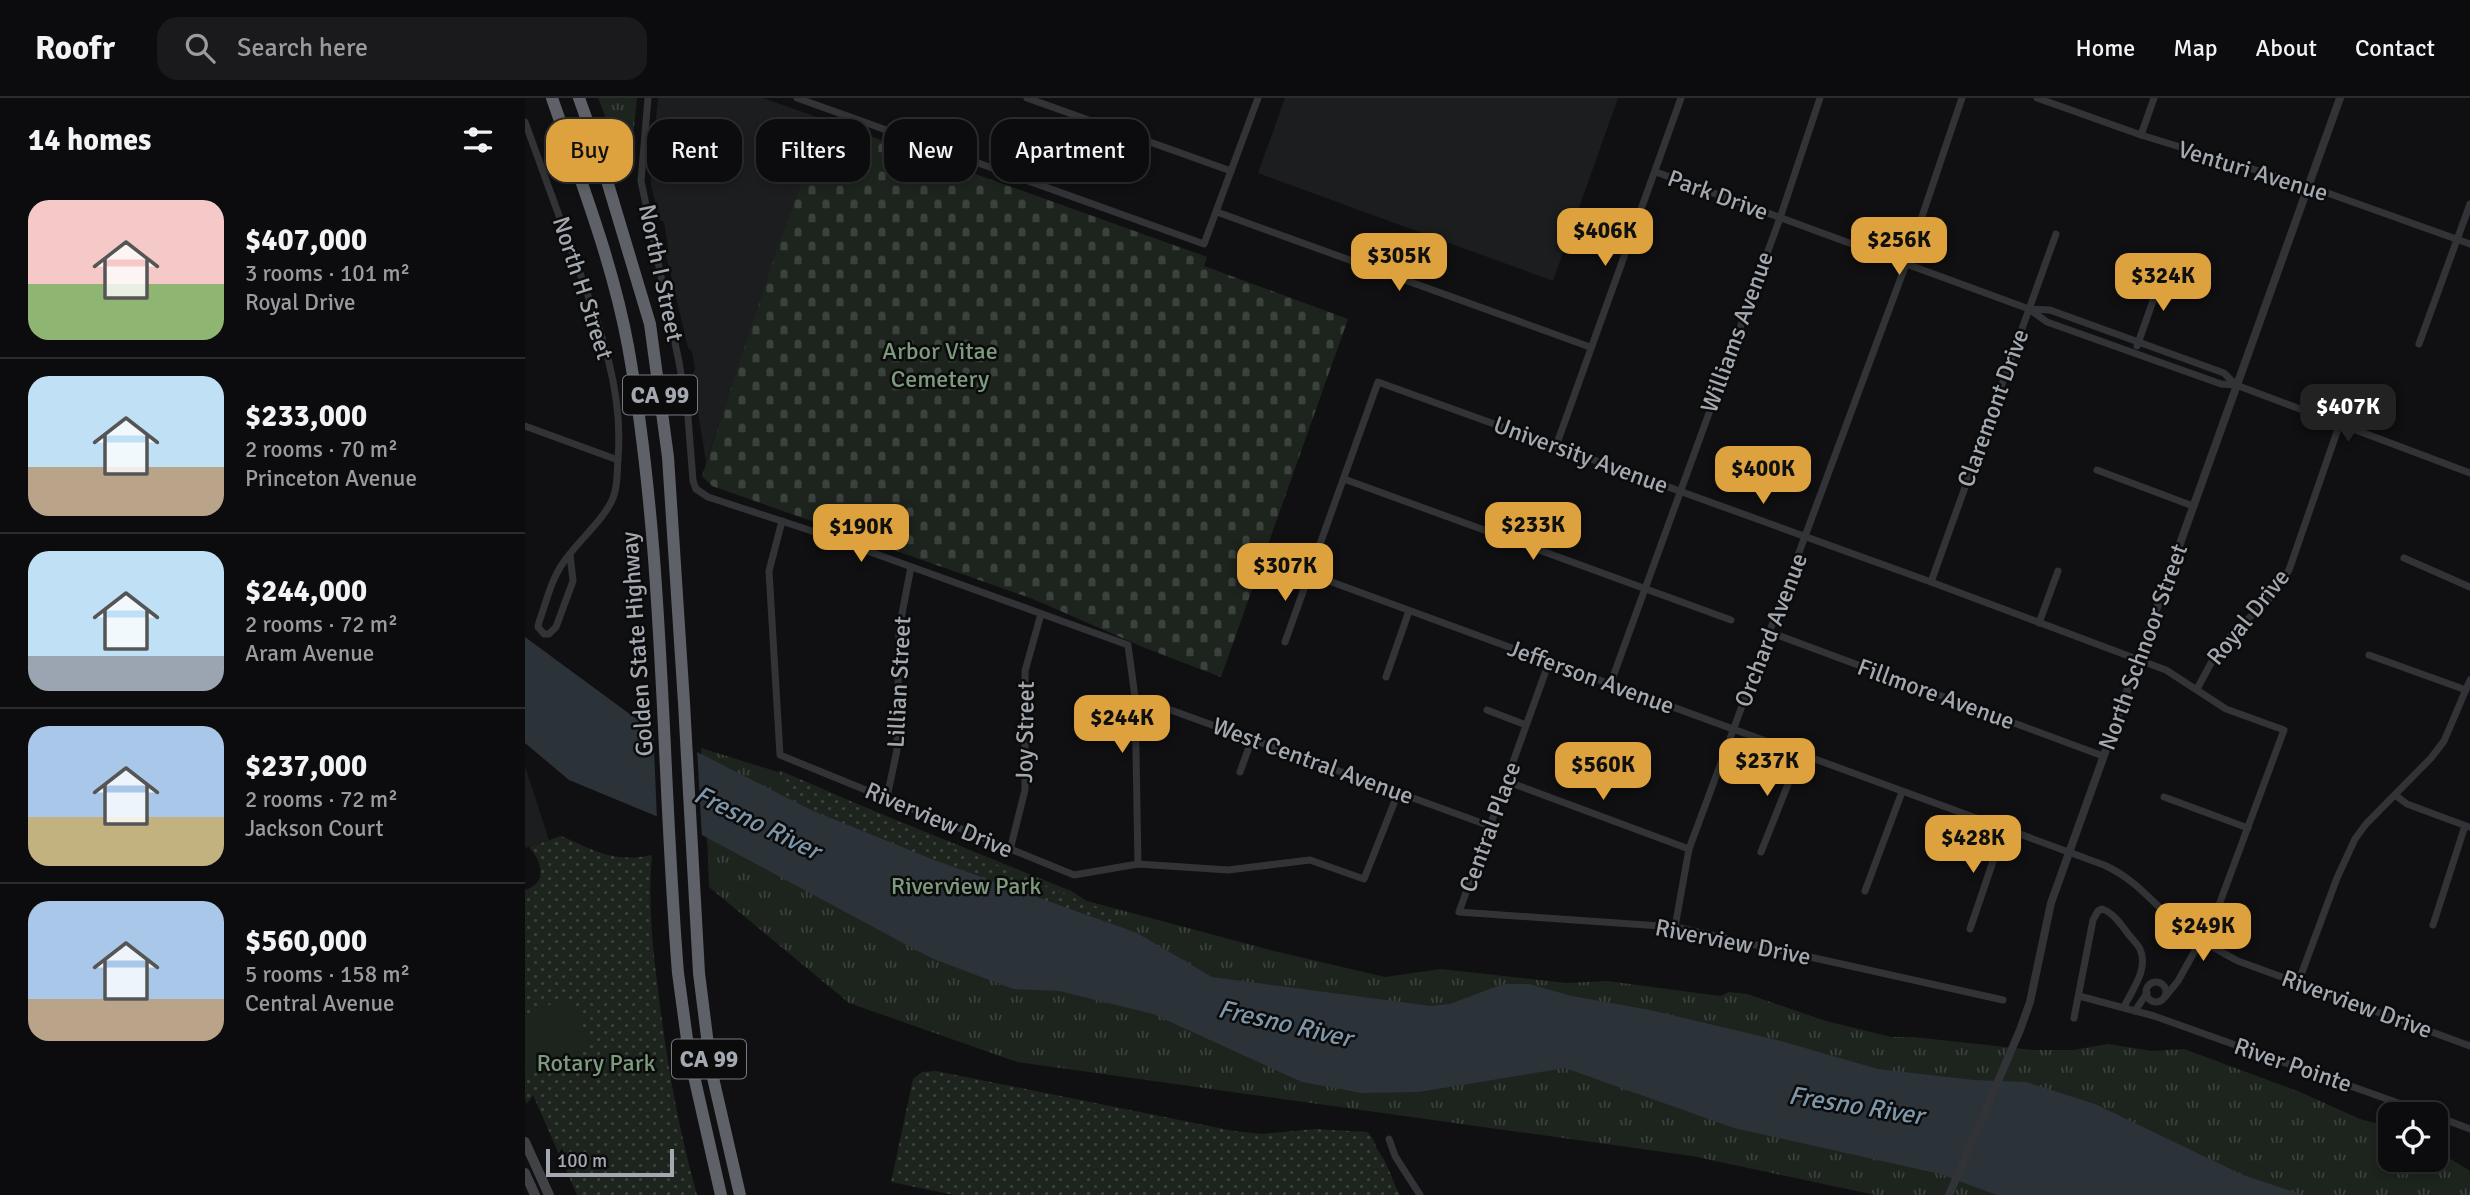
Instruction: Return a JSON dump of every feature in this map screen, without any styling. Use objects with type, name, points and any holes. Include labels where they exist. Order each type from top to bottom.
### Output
[{"type":"highway","name":"Golden State Highway","points":[[550,98],[587,196],[612,279],[627,343],[646,455],[673,913],[689,1054],[720,1195]]},
{"type":"highway","name":"Golden State Highway","points":[[579,98],[599,154],[650,324],[668,457],[684,703],[694,921],[703,1020],[711,1069],[740,1195]]},
{"type":"main road","points":[[525,1142],[549,1195]]},
{"type":"main road","points":[[525,1173],[535,1195]]},
{"type":"street","name":"North I Street","points":[[648,98],[642,181],[679,362],[688,418],[693,481],[696,489],[708,497],[782,521]]},
{"type":"street","points":[[797,98],[1204,244],[1258,98]]},
{"type":"street","points":[[1027,98],[1231,171]]},
{"type":"street","points":[[1556,446],[1681,98]]},
{"type":"street","name":"Williams Avenue","points":[[1610,685],[1780,218],[1820,98]]},
{"type":"street","name":"Orchard Avenue","points":[[1675,927],[1689,849],[1906,264],[1962,98]]},
{"type":"street","name":"Venturi Avenue","points":[[2036,98],[2141,135],[2308,186],[2470,244]]},
{"type":"street","points":[[2141,135],[2154,98]]},
{"type":"street","name":"North Schnoor Street","points":[[1949,1195],[2030,1002],[2052,903],[2069,851],[2340,98]]},
{"type":"street","name":"North H Street","points":[[525,121],[596,317],[614,385],[619,418],[614,498],[570,554],[557,573],[539,622],[540,631],[544,634],[549,634],[556,627],[573,581],[570,554]]},
{"type":"street","name":"Park Drive","points":[[1656,172],[2029,309]]},
{"type":"street","points":[[2419,344],[2470,204]]},
{"type":"street","points":[[1217,212],[1590,347]]},
{"type":"street","name":"Claremont Drive","points":[[1931,582],[2056,234]]},
{"type":"street","points":[[2134,353],[2166,264]]},
{"type":"street","points":[[2029,309],[2050,310],[2224,373],[2236,385]]},
{"type":"street","points":[[2029,309],[2047,322],[2221,384],[2236,385],[2339,426],[2470,473]]},
{"type":"street","name":"University Avenue","points":[[1344,479],[1378,382],[2166,670],[2226,709],[2284,730],[2248,828]]},
{"type":"street","points":[[525,426],[618,460]]},
{"type":"street","name":"Royal Drive","points":[[2197,689],[2217,652],[2232,632],[2269,599],[2289,570],[2339,426]]},
{"type":"street","points":[[2097,470],[2193,506]]},
{"type":"street","points":[[1285,642],[1344,479],[1731,620]]},
{"type":"street","points":[[782,521],[1128,645],[1135,697],[1138,864]]},
{"type":"street","name":"Riverview Drive","points":[[782,521],[769,571],[780,755],[1074,875],[1138,864],[1227,870],[1310,860],[1364,879],[1398,793]]},
{"type":"street","points":[[2404,558],[2470,587]]},
{"type":"street","name":"Lillian Street","points":[[887,797],[897,750],[899,629],[911,567]]},
{"type":"street","points":[[2039,623],[2058,571]]},
{"type":"street","name":"Jefferson Avenue","points":[[1310,574],[2069,851]]},
{"type":"street","points":[[1386,677],[1409,611]]},
{"type":"street","name":"Joy Street","points":[[1010,850],[1025,790],[1025,671],[1041,614]]},
{"type":"street","name":"Fillmore Avenue","points":[[1769,632],[2103,756]]},
{"type":"street","points":[[2369,655],[2466,690]]},
{"type":"street","name":"Central Place","points":[[1459,912],[1549,662]]},
{"type":"street","points":[[2298,983],[2346,856],[2366,824],[2431,758],[2444,741],[2470,680]]},
{"type":"street","name":"West Central Avenue","points":[[1135,697],[1490,826]]},
{"type":"street","points":[[1487,710],[1526,725]]},
{"type":"street","points":[[1240,772],[1252,739]]},
{"type":"street","points":[[1761,852],[1800,754]]},
{"type":"street","points":[[1506,781],[1689,849]]},
{"type":"street","points":[[1865,891],[1902,792]]},
{"type":"street","points":[[2395,795],[2407,804],[2468,827],[2433,925]]},
{"type":"street","points":[[2147,993],[2152,1001],[2163,999],[2174,988],[2219,905],[2248,828],[2164,797]]},
{"type":"street","points":[[1970,929],[2004,829]]},
{"type":"street","name":"Riverview Drive","points":[[2069,851],[2124,874],[2141,887],[2174,921],[2238,961],[2470,1046]]},
{"type":"street","points":[[2074,1018],[2093,920],[2102,909],[2108,911],[2123,926],[2140,950],[2140,976],[2124,1007]]},
{"type":"street","name":"Riverview Drive","points":[[1459,912],[1675,927],[2003,1000]]},
{"type":"street","points":[[2162,985],[2180,974]]},
{"type":"street","points":[[2135,1011],[2148,987],[2153,983],[2162,985],[2166,990],[2154,1016]]},
{"type":"street","name":"River Pointe","points":[[2079,996],[2154,1016],[2397,1102]]},
{"type":"street","name":"River Pointe","points":[[2448,1120],[2470,1129]]},
{"type":"street","points":[[1389,1139],[1395,1156],[1420,1195]]},
{"type":"shaded area","points":[[658,98],[763,98],[822,119],[756,119],[756,182],[803,182],[706,462],[692,375],[695,369],[692,352],[688,348],[665,251],[668,246],[664,222],[659,219],[651,182],[742,182],[742,119],[656,119]]},
{"type":"shaded area","points":[[1285,98],[1618,98],[1553,281],[1258,173]]},
{"type":"shaded area","points":[[525,766],[549,840],[525,848]]},
{"type":"green space","points":[[598,98],[637,98],[633,137],[633,119],[606,119]]},
{"type":"green space","name":"Arbor Vitae Cemetery","points":[[870,136],[884,141],[884,182],[977,182],[977,175],[991,180],[991,182],[998,182],[1207,257],[1204,266],[1348,319],[1221,677],[1145,648],[1033,599],[712,486],[702,476],[802,182],[870,182]]},
{"type":"green space","name":"Riverview Park","points":[[701,748],[778,772],[1071,891],[1087,901],[1274,951],[1385,977],[1441,969],[1566,983],[1607,981],[1720,996],[1729,992],[1747,994],[1826,1021],[1891,1037],[2033,1050],[2073,1050],[2108,1044],[2152,1051],[2184,1049],[2378,1124],[2378,1172],[2448,1172],[2448,1157],[2470,1171],[2470,1195],[1875,1195],[1692,1156],[1017,1062],[849,1003],[709,887]]},
{"type":"green space","name":"Riverview Park","points":[[779,770],[1088,904],[1119,913],[1115,965],[785,797]]},
{"type":"green space","name":"Rotary Park","points":[[561,836],[605,854],[626,858],[652,855],[651,922],[661,1015],[678,1118],[697,1195],[577,1195],[533,1095],[527,1104],[525,1099],[525,890],[533,887],[541,871],[537,858],[529,847]]},
{"type":"green space","points":[[567,998],[574,1004],[588,1045],[586,1049],[525,1072],[525,1015]]},
{"type":"green space","points":[[936,1071],[1234,1131],[1262,1134],[1315,1129],[1367,1132],[1372,1137],[1400,1195],[954,1195],[891,1182],[913,1079],[922,1072]]},
{"type":"water","name":"Fresno River","points":[[525,637],[646,726],[811,810],[934,860],[1137,933],[1212,977],[1431,1006],[1450,1004],[1503,984],[1529,984],[1572,996],[1650,1010],[1777,1040],[1878,1069],[1974,1080],[2026,1082],[2095,1104],[2243,1175],[2303,1195],[1997,1195],[1940,1174],[1734,1128],[1565,1068],[1419,1092],[1362,1093],[1302,1082],[1153,1014],[1059,991],[1013,989],[931,958],[702,835],[569,780],[525,743]]},
{"type":"pier","points":[[653,725],[697,748],[702,839],[657,820]]}]
